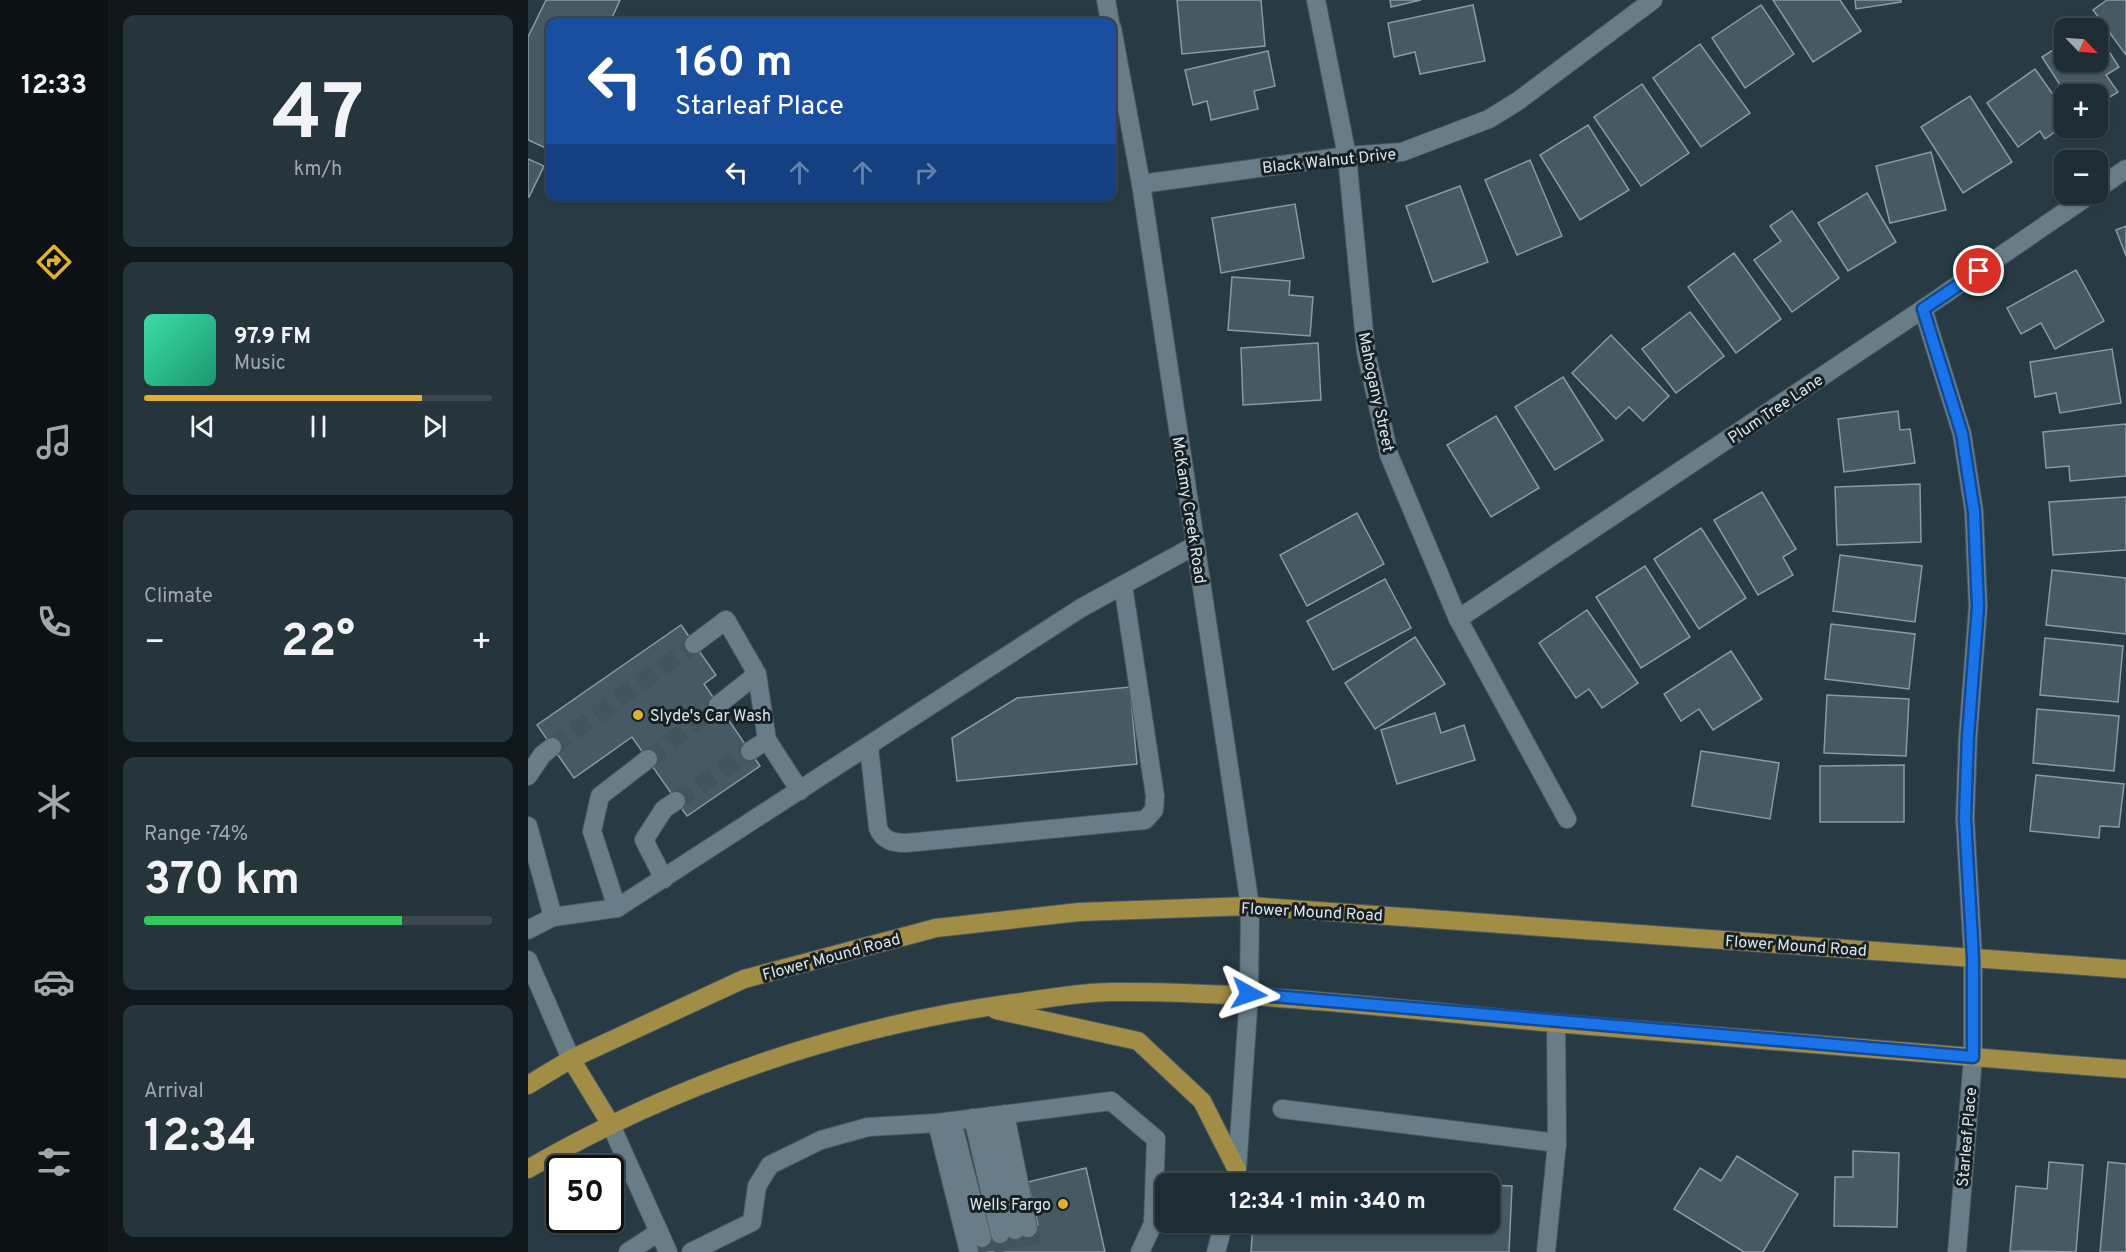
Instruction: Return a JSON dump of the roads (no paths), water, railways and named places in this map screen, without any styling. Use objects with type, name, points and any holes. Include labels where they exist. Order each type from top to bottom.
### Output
[{"type":"main road","name":"Flower Mound Road","points":[[528,1085],[571,1059],[744,979],[936,928],[1079,912],[1250,906],[2126,969]]},
{"type":"main road","points":[[528,1169],[610,1123],[755,1064],[898,1024],[983,1007],[1107,992],[1249,994],[1556,1023],[2126,1069]]},
{"type":"main road","points":[[983,1007],[1138,1041],[1202,1101],[1233,1173]]},
{"type":"main road","points":[[571,1059],[610,1123]]},
{"type":"street","points":[[1106,0],[1109,18]]},
{"type":"street","name":"Mahogany Street","points":[[1316,0],[1347,156],[1366,352],[1389,455],[1458,619],[1567,819]]},
{"type":"street","name":"Black Walnut Drive","points":[[1141,184],[1347,156],[1402,152],[1489,119],[1518,102],[1653,0]]},
{"type":"street","name":"McKamy Creek Road","points":[[1116,50],[1141,184],[1250,906],[1249,994],[1235,1173]]},
{"type":"street","points":[[2108,181],[2126,169]]},
{"type":"street","name":"Plum Tree Lane","points":[[1458,619],[2076,204]]},
{"type":"street","name":"Starleaf Place","points":[[1923,309],[1962,434],[1974,512],[1978,607],[1968,736],[1965,818],[1973,958],[1973,1057],[1957,1252]]},
{"type":"street","points":[[528,930],[553,917],[617,908],[1082,608],[1196,545]]},
{"type":"street","points":[[869,747],[878,828],[885,839],[906,843],[1145,820],[1154,810],[1155,796],[1123,585]]},
{"type":"street","points":[[694,644],[726,620],[758,674],[767,740],[800,791]]},
{"type":"street","points":[[718,705],[758,674]]},
{"type":"street","points":[[750,751],[767,740]]},
{"type":"street","points":[[528,776],[542,755],[552,747]]},
{"type":"street","points":[[617,908],[592,831],[600,796],[648,759]]},
{"type":"street","points":[[664,879],[644,840],[664,809],[676,801]]},
{"type":"street","points":[[528,826],[553,917]]},
{"type":"street","points":[[528,960],[571,1059]]},
{"type":"street","points":[[1546,1252],[1557,1143],[1556,1023]]},
{"type":"street","points":[[691,1252],[752,1222],[757,1186],[770,1166],[821,1140],[868,1127],[944,1122],[1111,1101],[1156,1139],[1153,1224],[1140,1252]]},
{"type":"street","points":[[1282,1109],[1557,1143]]},
{"type":"street","points":[[990,1116],[1014,1231],[990,1116]]},
{"type":"street","points":[[944,1122],[982,1238]]},
{"type":"street","points":[[944,1122],[969,1252]]},
{"type":"street","points":[[610,1123],[668,1252]]},
{"type":"street","points":[[628,1252],[659,1232]]},
{"type":"street","points":[[1216,1252],[1221,1233]]},
{"type":"tunnel","points":[[552,747],[694,644]]},
{"type":"tunnel","points":[[648,759],[718,705]]},
{"type":"tunnel","points":[[676,801],[750,751]]},
{"type":"tunnel","points":[[1028,1228],[1033,1252]]},
{"type":"tunnel","points":[[1015,1230],[1019,1252]]},
{"type":"tunnel","points":[[1000,1234],[1004,1252]]},
{"type":"tunnel","points":[[982,1238],[985,1252]]},
{"type":"place","name":"Slyde's Car Wash","points":[[638,715]]},
{"type":"place","name":"Wells Fargo","points":[[1063,1204]]}]
